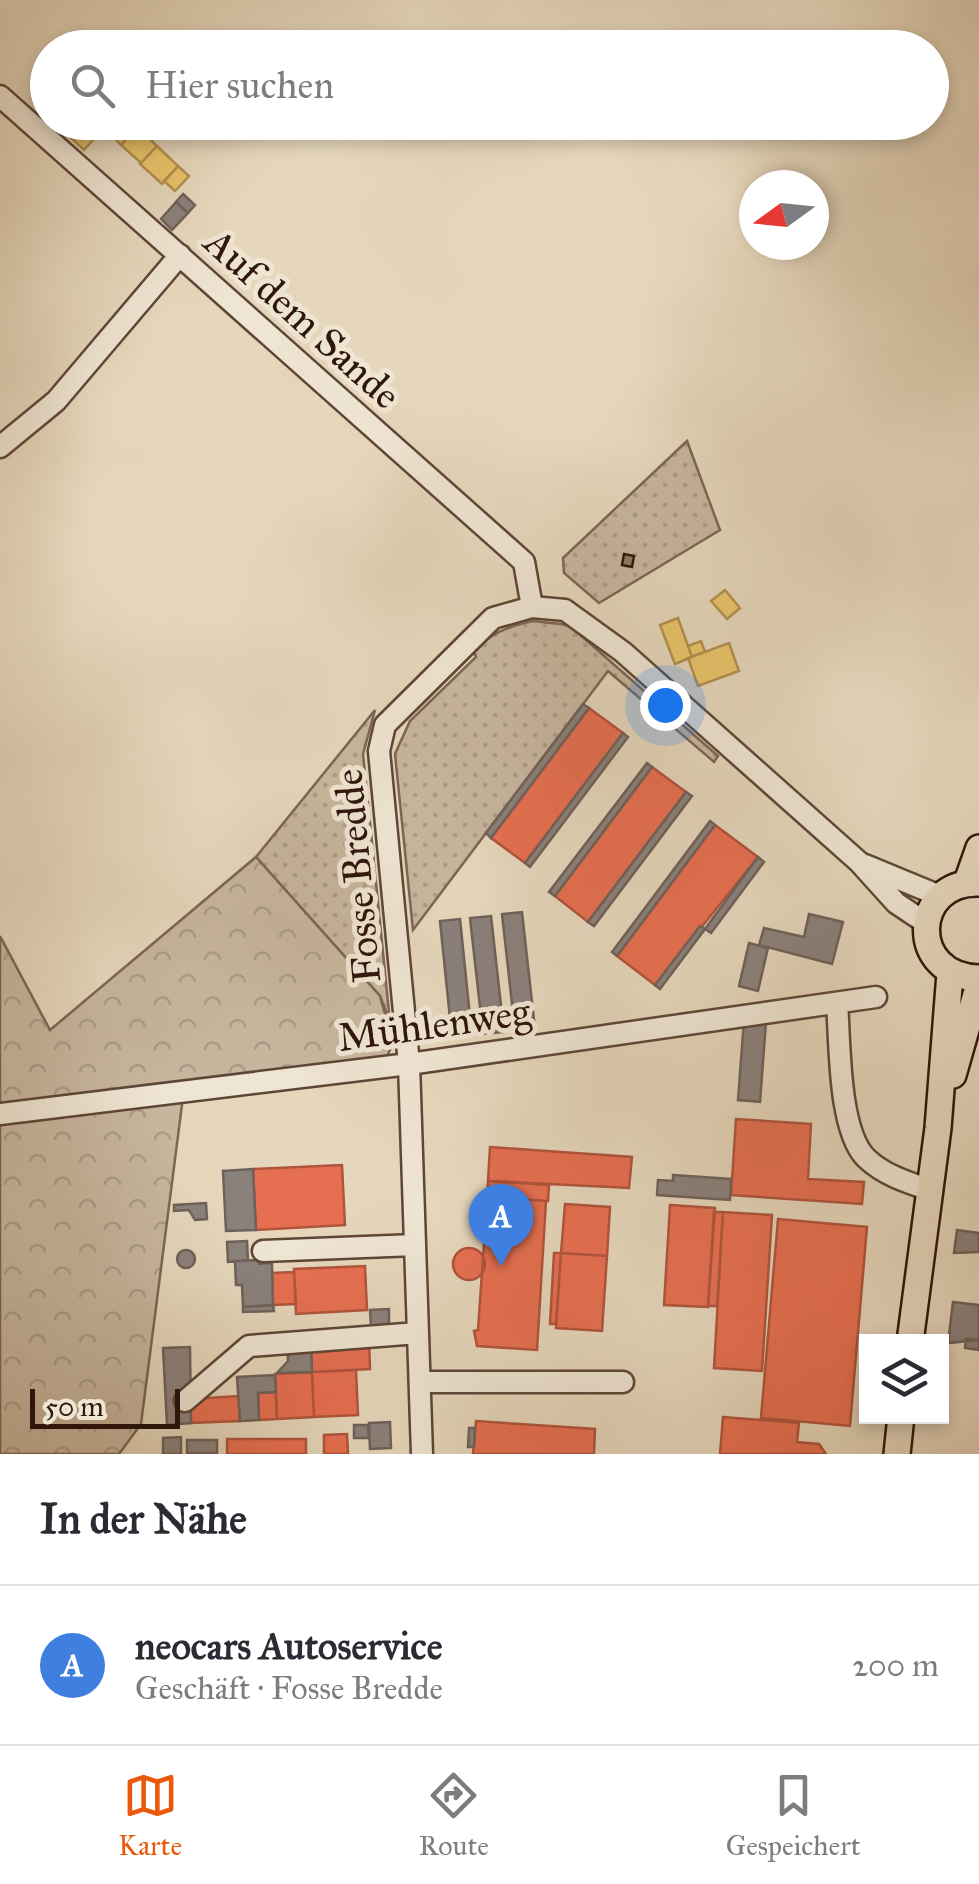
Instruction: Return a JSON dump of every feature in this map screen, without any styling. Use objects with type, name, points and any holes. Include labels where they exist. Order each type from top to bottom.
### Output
[{"type":"main road","points":[[938,1128],[979,981],[950,973],[930,952],[926,922],[940,896],[973,882],[979,848]]},
{"type":"main road","points":[[911,1334],[938,1128],[950,973]]},
{"type":"main road","points":[[897,1454],[901,1424]]},
{"type":"street","name":"Auf dem Sande","points":[[0,96],[30,122]]},
{"type":"street","name":"Auf dem Sande","points":[[50,140],[524,562],[532,607]]},
{"type":"street","points":[[0,447],[56,401],[180,255]]},
{"type":"street","points":[[532,607],[565,610],[623,652],[859,862],[896,904],[926,922]]},
{"type":"street","name":"Fosse Bredde","points":[[422,1454],[409,1064],[379,751],[385,725],[493,618],[532,607]]},
{"type":"street","points":[[859,862],[940,896]]},
{"type":"street","name":"Mühlenweg","points":[[0,1114],[409,1064],[876,997]]},
{"type":"street","points":[[837,1003],[845,1103],[862,1155],[888,1176],[930,1190]]},
{"type":"street","points":[[263,1252],[415,1245]]},
{"type":"street","points":[[185,1401],[249,1346],[418,1334]]},
{"type":"street","points":[[420,1382],[623,1382]]},
{"type":"green space","points":[[687,441],[720,530],[599,603],[564,573],[563,558]]},
{"type":"green space","points":[[533,621],[569,625],[718,756],[714,762],[608,671],[413,930],[395,754],[410,721],[476,657],[473,651],[501,631]]},
{"type":"green space","points":[[375,710],[363,754],[390,1022],[380,996],[256,857]]},
{"type":"green space","points":[[256,857],[380,996],[393,1043],[385,1061],[183,1097],[141,1424],[119,1454],[0,1454],[0,936],[50,1030]]},
{"type":"building: Wohnen","points":[[73,140],[93,140],[84,150]]},
{"type":"building: Wohnen","points":[[126,140],[151,140],[157,146],[141,163],[121,145]]},
{"type":"building: Wohnen","points":[[157,146],[178,166],[162,184],[140,164]]},
{"type":"building: Wohnen","points":[[178,166],[189,176],[175,191],[164,181]]},
{"type":"building: Wohnen","points":[[725,590],[740,608],[727,619],[711,601]]},
{"type":"building: Wohnen","points":[[678,618],[692,657],[675,664],[660,625]]},
{"type":"building: Wohnen","points":[[701,641],[705,652],[692,657],[688,646]]},
{"type":"building: Wohnen","points":[[729,643],[739,671],[698,686],[688,658]]},
{"type":"building: Handel","points":[[589,708],[623,733],[525,863],[491,838]]},
{"type":"building: Handel","points":[[652,767],[686,792],[588,922],[555,896]]},
{"type":"building: Handel","points":[[715,825],[758,857],[655,985],[617,956]]},
{"type":"building: Handel","points":[[736,1119],[811,1124],[808,1179],[864,1182],[862,1204],[731,1195]]},
{"type":"building: Handel","points":[[490,1147],[632,1157],[629,1188],[488,1181]]},
{"type":"building: Handel","points":[[342,1165],[345,1225],[256,1230],[253,1169]]},
{"type":"building: Handel","points":[[488,1181],[549,1185],[548,1201],[487,1197]]},
{"type":"building: Handel","points":[[487,1197],[546,1201],[537,1350],[477,1346],[474,1331],[478,1330],[486,1214],[482,1208]]},
{"type":"building: Handel","points":[[565,1204],[610,1207],[607,1256],[561,1253]]},
{"type":"building: Handel","points":[[670,1205],[715,1208],[708,1307],[664,1305]]},
{"type":"building: Handel","points":[[714,1212],[723,1212],[717,1306],[708,1306]]},
{"type":"building: Handel","points":[[723,1212],[772,1215],[762,1371],[714,1368]]},
{"type":"building: Handel","points":[[778,1219],[867,1227],[850,1426],[761,1418]]},
{"type":"building: Handel","points":[[469,1248],[480,1253],[485,1264],[480,1275],[469,1280],[458,1275],[453,1264],[458,1253]]},
{"type":"building: Handel","points":[[554,1253],[561,1253],[556,1324],[550,1324]]},
{"type":"building: Handel","points":[[561,1253],[607,1256],[602,1331],[556,1328]]},
{"type":"building: Handel","points":[[365,1266],[367,1310],[296,1314],[294,1269]]},
{"type":"building: Handel","points":[[294,1272],[296,1304],[273,1305],[272,1273]]},
{"type":"building: Handel","points":[[369,1340],[370,1369],[312,1372],[311,1343]]},
{"type":"building: Handel","points":[[356,1370],[358,1415],[314,1417],[312,1372]]},
{"type":"building: Handel","points":[[312,1372],[314,1417],[277,1419],[275,1374]]},
{"type":"building: Handel","points":[[276,1392],[277,1419],[259,1420],[258,1393]]},
{"type":"building: Handel","points":[[239,1396],[240,1421],[191,1423],[190,1399]]},
{"type":"building: Handel","points":[[723,1417],[799,1423],[797,1442],[819,1444],[826,1454],[720,1454]]},
{"type":"building: Handel","points":[[476,1421],[595,1429],[594,1454],[473,1454]]},
{"type":"building: Handel","points":[[347,1434],[348,1454],[324,1454],[324,1435]]},
{"type":"building: Handel","points":[[227,1439],[306,1439],[306,1454],[227,1454]]},
{"type":"building: Industrie","points":[[183,194],[195,205],[188,213],[176,202]]},
{"type":"building: Industrie","points":[[176,202],[188,213],[172,230],[161,219]]},
{"type":"building: Industrie","points":[[583,704],[589,708],[491,838],[486,833]]},
{"type":"building: Industrie","points":[[623,733],[628,737],[530,867],[525,863]]},
{"type":"building: Industrie","points":[[647,763],[652,767],[555,896],[549,892]]},
{"type":"building: Industrie","points":[[686,792],[692,796],[594,926],[588,922]]},
{"type":"building: Industrie","points":[[710,821],[715,825],[617,956],[612,952]]},
{"type":"building: Industrie","points":[[758,857],[764,862],[711,933],[705,929]]},
{"type":"building: Industrie","points":[[522,912],[535,1029],[515,1031],[502,914]]},
{"type":"building: Industrie","points":[[809,914],[843,922],[832,964],[759,945],[764,928],[804,937]]},
{"type":"building: Industrie","points":[[491,916],[504,1032],[483,1034],[470,918]]},
{"type":"building: Industrie","points":[[460,919],[472,1036],[452,1038],[440,921]]},
{"type":"building: Industrie","points":[[700,926],[705,929],[660,989],[655,985]]},
{"type":"building: Industrie","points":[[749,943],[768,948],[758,991],[739,986]]},
{"type":"building: Industrie","points":[[744,1020],[766,1022],[760,1102],[738,1100]]},
{"type":"building: Industrie","points":[[253,1169],[256,1230],[226,1231],[223,1171]]},
{"type":"building: Industrie","points":[[673,1175],[731,1179],[730,1200],[657,1195],[658,1180],[673,1181]]},
{"type":"building: Industrie","points":[[206,1203],[207,1219],[195,1220],[189,1210],[174,1211],[174,1205]]},
{"type":"building: Industrie","points":[[957,1230],[979,1233],[979,1252],[954,1253]]},
{"type":"building: Industrie","points":[[247,1241],[248,1260],[228,1262],[227,1242]]},
{"type":"building: Industrie","points":[[186,1250],[195,1259],[186,1268],[177,1259]]},
{"type":"building: Industrie","points":[[259,1260],[259,1264],[272,1263],[273,1305],[243,1307],[242,1285],[236,1285],[235,1261]]},
{"type":"building: Industrie","points":[[953,1302],[979,1305],[979,1340],[949,1343]]},
{"type":"building: Industrie","points":[[273,1305],[274,1311],[243,1312],[243,1307]]},
{"type":"building: Industrie","points":[[389,1309],[389,1326],[371,1327],[370,1310]]},
{"type":"building: Industrie","points":[[966,1339],[979,1340],[979,1350],[965,1348]]},
{"type":"building: Industrie","points":[[311,1344],[312,1372],[277,1373],[288,1361],[287,1345]]},
{"type":"building: Industrie","points":[[190,1347],[191,1423],[167,1425],[163,1348]]},
{"type":"building: Industrie","points":[[275,1375],[276,1392],[258,1393],[259,1420],[240,1421],[237,1377]]},
{"type":"building: Industrie","points":[[390,1422],[391,1448],[370,1449],[369,1423]]},
{"type":"building: Industrie","points":[[354,1425],[368,1425],[369,1438],[354,1438]]},
{"type":"building: Industrie","points":[[469,1428],[475,1428],[474,1447],[468,1447]]},
{"type":"building: Industrie","points":[[181,1437],[181,1454],[163,1454],[163,1438]]},
{"type":"building: Industrie","points":[[187,1440],[217,1440],[217,1453],[187,1453]]},
{"type":"building: Sonstige","points":[[624,554],[634,556],[632,567],[622,565]]},
{"type":"place","name":"neocars Autoservice","points":[[501,1266]]}]
